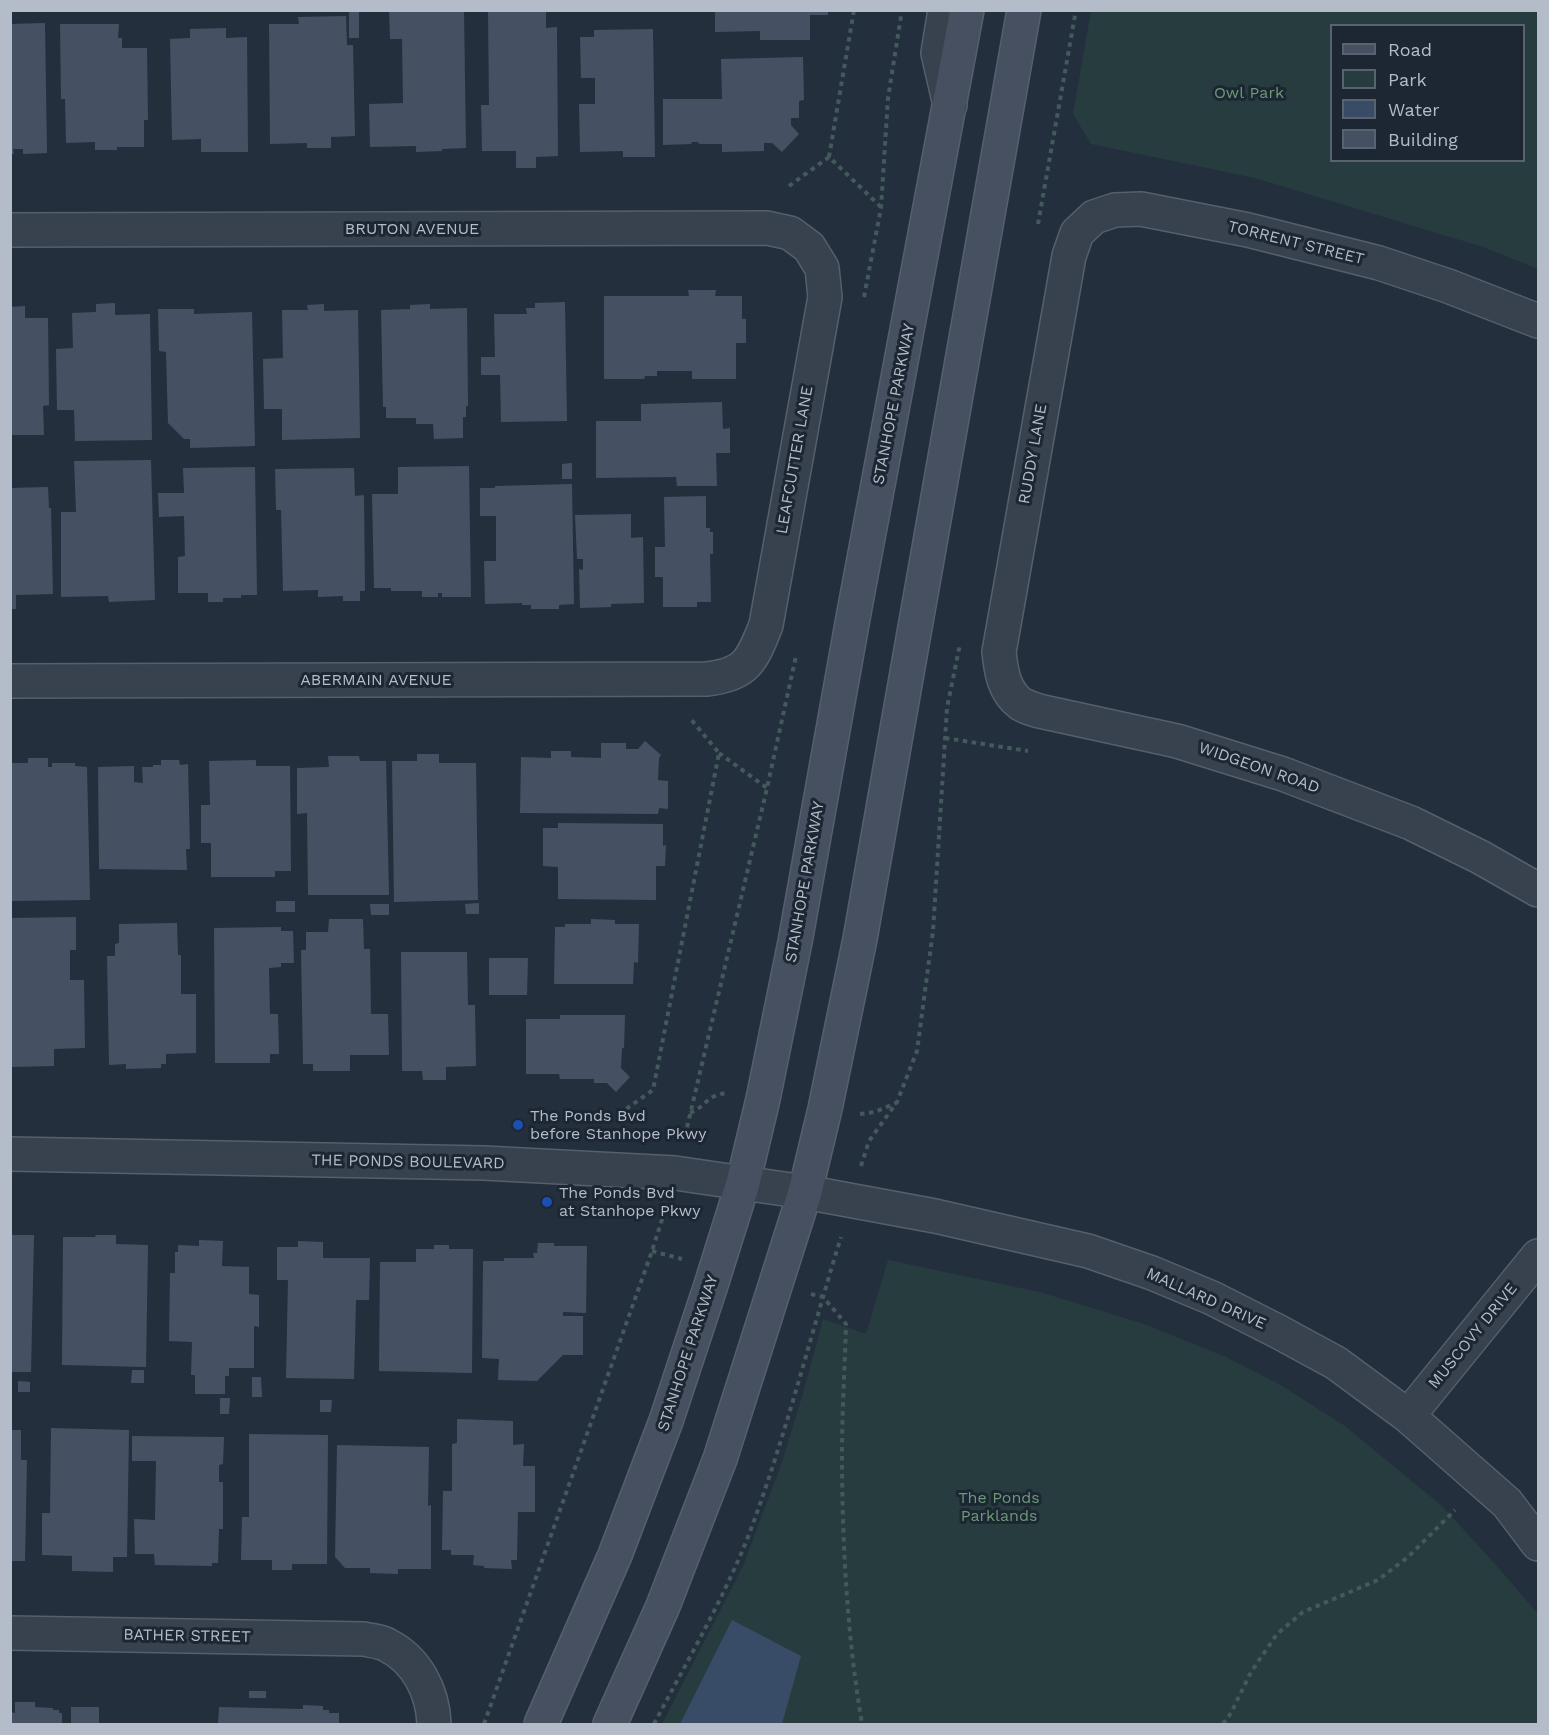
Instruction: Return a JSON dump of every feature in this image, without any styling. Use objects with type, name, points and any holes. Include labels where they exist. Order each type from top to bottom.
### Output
[{"type":"main road","name":"STANHOPE PARKWAY","points":[[541,1725],[615,1555],[666,1421],[743,1183],[764,1100],[967,10]]},
{"type":"main road","points":[[610,1725],[663,1606],[720,1459],[805,1192],[830,1088],[860,939],[1024,10]]},
{"type":"street","points":[[945,10],[938,52],[950,105]]},
{"type":"street","name":"TORRENT STREET","points":[[1069,256],[1077,233],[1094,217],[1115,210],[1141,209],[1258,233],[1379,263],[1448,286],[1539,321]]},
{"type":"street","name":"BRUTON AVENUE","points":[[10,230],[766,228],[790,233],[809,247]]},
{"type":"street","name":"LEAFCUTTER LANE","points":[[741,670],[756,652],[766,625],[825,297],[822,268],[809,247]]},
{"type":"street","name":"RUDDY LANE","points":[[999,652],[1069,256]]},
{"type":"street","name":"WIDGEON ROAD","points":[[999,652],[1001,671],[1008,689],[1020,703],[1038,711],[1177,741],[1283,774],[1411,823],[1480,857],[1539,890]]},
{"type":"street","name":"ABERMAIN AVENUE","points":[[10,681],[706,679],[724,677],[741,670]]},
{"type":"street","name":"THE PONDS BOULEVARD","points":[[10,1154],[495,1164],[675,1173],[805,1192]]},
{"type":"street","name":"MALLARD DRIVE","points":[[805,1192],[935,1216],[1088,1251],[1152,1273],[1212,1298],[1336,1363],[1408,1416],[1507,1503],[1539,1544]]},
{"type":"street","name":"MUSCOVY DRIVE","points":[[1408,1416],[1539,1256]]},
{"type":"street","name":"BATHER STREET","points":[[10,1632],[364,1639],[385,1644],[401,1653],[419,1673],[434,1708],[434,1725]]},
{"type":"path","points":[[789,186],[829,157],[854,10]]},
{"type":"path","points":[[829,157],[881,208]]},
{"type":"path","points":[[689,717],[719,753],[767,788]]},
{"type":"path","points":[[945,738],[1028,751]]},
{"type":"path","points":[[619,1114],[653,1090],[719,753]]},
{"type":"path","points":[[690,1113],[700,1109],[715,1095],[732,1094]]},
{"type":"path","points":[[861,1114],[875,1112],[897,1102]]},
{"type":"path","points":[[484,1725],[658,1233]]},
{"type":"path","points":[[654,1725],[719,1601],[748,1537],[784,1433],[838,1246]]},
{"type":"path","points":[[652,1251],[668,1255]]},
{"type":"path","points":[[823,1297],[846,1324],[842,1450],[843,1526],[854,1679],[862,1725]]},
{"type":"path","points":[[1223,1725],[1251,1672],[1278,1634],[1303,1612],[1378,1580],[1408,1557],[1455,1510]]},
{"type":"green space","name":"Owl Park","points":[[1091,11],[1538,11],[1538,269],[1483,247],[1255,178],[1091,144],[1073,114]]},
{"type":"green space","name":"The Ponds Parklands","points":[[888,1260],[1040,1292],[1144,1324],[1226,1357],[1279,1384],[1345,1426],[1442,1506],[1538,1614],[1538,1724],[662,1724],[743,1566],[782,1462],[823,1319],[866,1334]]},
{"type":"water","points":[[732,1620],[801,1656],[782,1724],[680,1724]]},
{"type":"building","points":[[389,10],[464,10],[466,148],[416,152],[416,146],[370,147],[369,104],[403,103],[402,39],[390,39]]},
{"type":"building","points":[[488,10],[546,10],[546,28],[557,27],[558,156],[536,157],[536,168],[516,168],[516,151],[482,151],[481,105],[489,105]]},
{"type":"building","points":[[715,10],[828,10],[828,15],[810,15],[810,40],[760,40],[760,31],[715,32]]},
{"type":"building","points":[[349,11],[359,11],[359,38],[349,38]]},
{"type":"building","points":[[346,16],[347,45],[353,45],[355,136],[331,137],[331,148],[307,148],[307,143],[270,144],[269,24],[299,24],[298,17]]},
{"type":"building","points":[[45,23],[47,153],[23,154],[23,149],[13,149],[14,154],[10,154],[10,24]]},
{"type":"building","points":[[60,24],[119,24],[118,38],[122,38],[122,48],[147,48],[148,120],[144,120],[144,147],[95,150],[95,142],[66,143],[65,99],[61,99]]},
{"type":"building","points":[[226,28],[226,38],[247,37],[248,152],[201,152],[201,139],[172,140],[170,39],[190,38],[190,29]]},
{"type":"building","points":[[653,29],[655,157],[623,157],[623,151],[580,152],[579,104],[595,104],[595,78],[581,78],[580,37],[594,37],[594,30]]},
{"type":"building","points":[[803,57],[804,100],[799,101],[799,118],[791,118],[791,125],[799,134],[782,152],[772,143],[764,143],[764,151],[722,152],[722,144],[692,142],[691,144],[663,145],[663,99],[722,99],[721,59]]},
{"type":"building","points":[[688,290],[716,290],[715,296],[742,296],[742,319],[746,319],[746,343],[736,343],[736,379],[692,379],[692,371],[657,371],[657,376],[645,376],[644,379],[604,379],[604,296],[689,296]]},
{"type":"building","points":[[565,302],[567,421],[501,422],[500,375],[481,375],[481,357],[495,357],[494,314],[527,314],[526,308],[535,308],[535,303]]},
{"type":"building","points":[[115,303],[115,315],[150,314],[152,440],[75,441],[74,410],[57,410],[56,349],[73,348],[72,313],[96,312],[96,304]]},
{"type":"building","points":[[324,304],[324,311],[358,310],[360,438],[282,440],[282,409],[264,409],[263,359],[283,358],[282,310],[308,310],[307,305]]},
{"type":"building","points":[[430,304],[430,309],[467,308],[468,406],[466,406],[466,417],[463,417],[463,438],[434,439],[433,424],[416,424],[416,418],[386,418],[386,407],[383,407],[381,310],[410,309],[410,305]]},
{"type":"building","points":[[25,306],[25,318],[48,318],[49,405],[43,406],[44,435],[10,435],[10,307]]},
{"type":"building","points":[[158,309],[194,309],[194,314],[252,312],[255,446],[190,448],[190,439],[184,439],[168,423],[166,352],[159,351]]},
{"type":"building","points":[[722,402],[723,429],[730,428],[730,453],[716,453],[717,486],[677,486],[676,477],[596,478],[596,421],[641,421],[641,404]]},
{"type":"building","points":[[151,460],[155,600],[109,602],[108,596],[61,597],[61,512],[76,512],[74,461]]},
{"type":"building","points":[[572,463],[572,479],[562,479],[562,464]]},
{"type":"building","points":[[469,466],[471,597],[442,597],[442,593],[438,593],[438,597],[422,597],[422,591],[391,591],[391,588],[374,588],[372,494],[398,494],[398,467]]},
{"type":"building","points":[[255,467],[257,595],[241,595],[241,598],[223,598],[223,602],[208,602],[208,593],[178,593],[178,557],[185,556],[184,516],[159,517],[158,493],[184,493],[183,468]]},
{"type":"building","points":[[354,468],[355,496],[364,495],[365,591],[360,591],[360,601],[343,601],[343,596],[318,597],[318,590],[283,591],[281,510],[276,510],[275,469]]},
{"type":"building","points":[[572,484],[574,604],[559,605],[559,609],[531,609],[531,605],[522,605],[522,603],[485,604],[484,561],[496,561],[496,516],[480,516],[480,488]]},
{"type":"building","points":[[48,487],[49,508],[51,508],[53,594],[16,595],[16,609],[10,609],[10,488]]},
{"type":"building","points":[[706,496],[706,528],[710,528],[710,532],[713,532],[713,554],[710,554],[711,602],[697,602],[697,607],[663,607],[663,577],[655,577],[655,547],[665,547],[664,497]]},
{"type":"building","points":[[631,514],[631,538],[643,537],[644,603],[580,608],[579,569],[583,570],[583,559],[577,559],[575,515]]},
{"type":"building","points":[[645,741],[661,755],[658,780],[668,781],[668,809],[659,808],[658,814],[520,813],[521,757],[551,758],[551,751],[571,751],[571,757],[601,758],[601,743],[626,743],[626,749],[638,749]]},
{"type":"building","points":[[417,754],[439,754],[439,763],[476,763],[478,900],[394,902],[392,761],[417,761]]},
{"type":"building","points":[[328,756],[359,756],[360,761],[386,761],[389,895],[308,895],[307,813],[297,814],[297,768],[329,767]]},
{"type":"building","points":[[28,758],[48,758],[48,767],[52,767],[52,763],[75,763],[75,766],[87,767],[90,900],[11,901],[10,763],[28,763]]},
{"type":"building","points":[[161,760],[179,760],[180,765],[188,764],[190,849],[186,849],[187,870],[99,869],[98,767],[134,766],[134,782],[143,783],[142,767],[161,765]]},
{"type":"building","points":[[256,760],[256,766],[290,766],[291,871],[275,871],[275,877],[211,877],[211,843],[201,843],[201,805],[210,805],[209,761]]},
{"type":"building","points":[[558,823],[663,824],[663,846],[666,845],[665,866],[656,866],[656,900],[558,899],[558,867],[543,866],[543,828],[558,828]]},
{"type":"building","points":[[276,901],[295,901],[295,912],[276,912]]},
{"type":"building","points":[[479,903],[479,914],[466,914],[465,904]]},
{"type":"building","points":[[370,904],[389,904],[389,915],[371,915]]},
{"type":"building","points":[[76,917],[76,950],[70,950],[70,980],[84,980],[85,1048],[54,1049],[54,1066],[10,1067],[10,918]]},
{"type":"building","points":[[329,919],[363,919],[364,949],[370,949],[371,1014],[388,1014],[389,1055],[350,1055],[350,1071],[313,1071],[313,1064],[303,1064],[301,950],[306,950],[306,932],[328,932]]},
{"type":"building","points":[[591,919],[615,920],[615,924],[639,924],[638,963],[634,962],[633,984],[554,984],[555,927],[565,927],[565,924],[591,924]]},
{"type":"building","points":[[177,923],[178,955],[181,955],[181,994],[196,994],[196,1053],[166,1054],[166,1064],[161,1064],[161,1068],[126,1069],[126,1064],[109,1065],[107,956],[115,956],[115,944],[119,943],[119,924]]},
{"type":"building","points":[[281,927],[281,931],[293,931],[294,963],[281,963],[281,967],[269,968],[270,1014],[278,1014],[279,1054],[270,1054],[270,1063],[215,1063],[214,928]]},
{"type":"building","points":[[401,952],[467,952],[468,1005],[475,1005],[476,1066],[446,1067],[446,1080],[423,1080],[422,1071],[402,1071]]},
{"type":"building","points":[[489,958],[528,958],[527,995],[489,995]]},
{"type":"building","points":[[560,1015],[625,1015],[621,1068],[630,1077],[616,1092],[607,1083],[594,1083],[594,1079],[560,1079],[559,1074],[526,1074],[526,1019],[560,1019]]},
{"type":"building","points":[[10,1235],[34,1235],[31,1372],[10,1372]]},
{"type":"building","points":[[95,1235],[116,1235],[116,1244],[148,1245],[146,1367],[62,1365],[63,1237],[96,1237]]},
{"type":"building","points":[[199,1240],[223,1241],[222,1266],[249,1267],[249,1294],[259,1295],[259,1327],[254,1326],[254,1368],[229,1368],[229,1376],[225,1376],[225,1394],[195,1394],[195,1375],[191,1375],[192,1342],[169,1341],[170,1273],[175,1273],[175,1252],[178,1252],[178,1245],[199,1246]]},
{"type":"building","points":[[298,1241],[323,1242],[323,1258],[370,1258],[369,1300],[356,1300],[354,1379],[286,1378],[288,1280],[277,1280],[277,1247],[298,1247]]},
{"type":"building","points":[[538,1243],[554,1243],[554,1246],[587,1246],[586,1313],[563,1312],[563,1316],[583,1316],[583,1355],[563,1355],[537,1381],[498,1380],[499,1359],[482,1358],[483,1261],[534,1258],[533,1253],[537,1253]]},
{"type":"building","points":[[434,1245],[449,1245],[449,1249],[473,1249],[472,1373],[379,1371],[380,1262],[416,1262],[416,1249],[434,1249]]},
{"type":"building","points":[[132,1370],[144,1370],[144,1383],[131,1383]]},
{"type":"building","points":[[252,1377],[261,1377],[262,1397],[252,1397]]},
{"type":"building","points":[[18,1381],[30,1382],[30,1392],[18,1392]]},
{"type":"building","points":[[220,1398],[230,1398],[229,1414],[220,1414]]},
{"type":"building","points":[[320,1400],[332,1400],[331,1412],[320,1412]]},
{"type":"building","points":[[457,1419],[513,1421],[513,1445],[524,1444],[523,1466],[535,1466],[535,1512],[518,1512],[517,1560],[511,1560],[512,1569],[484,1568],[484,1566],[473,1565],[474,1555],[451,1555],[451,1550],[442,1550],[443,1491],[452,1491],[452,1444],[457,1443]]},
{"type":"building","points":[[51,1428],[129,1430],[127,1557],[113,1557],[113,1572],[72,1571],[72,1556],[42,1555],[42,1513],[50,1513]]},
{"type":"building","points":[[10,1430],[21,1430],[21,1460],[27,1460],[25,1561],[10,1561]]},
{"type":"building","points":[[249,1434],[328,1435],[327,1564],[292,1564],[292,1570],[272,1570],[272,1560],[241,1560],[242,1517],[249,1517]]},
{"type":"building","points":[[132,1436],[224,1437],[223,1464],[219,1465],[219,1482],[223,1482],[223,1529],[219,1529],[218,1563],[212,1563],[212,1566],[155,1565],[154,1554],[135,1554],[134,1519],[155,1520],[156,1461],[132,1461]]},
{"type":"building","points":[[337,1445],[429,1447],[428,1506],[431,1505],[431,1569],[398,1569],[398,1574],[370,1573],[370,1568],[345,1568],[335,1557]]},
{"type":"building","points":[[249,1691],[266,1691],[266,1698],[249,1698]]},
{"type":"building","points":[[15,1702],[35,1702],[35,1707],[59,1710],[59,1713],[62,1713],[62,1724],[10,1724],[10,1712],[15,1713]]},
{"type":"building","points":[[303,1705],[323,1706],[323,1710],[329,1710],[329,1713],[339,1713],[339,1724],[218,1724],[219,1707],[303,1709]]},
{"type":"building","points":[[71,1707],[99,1707],[99,1724],[71,1724]]},
{"type":"place","name":"The Ponds Bvd before Stanhope Pkwy","points":[[518,1125]]},
{"type":"place","name":"The Ponds Bvd at Stanhope Pkwy","points":[[547,1202]]}]
